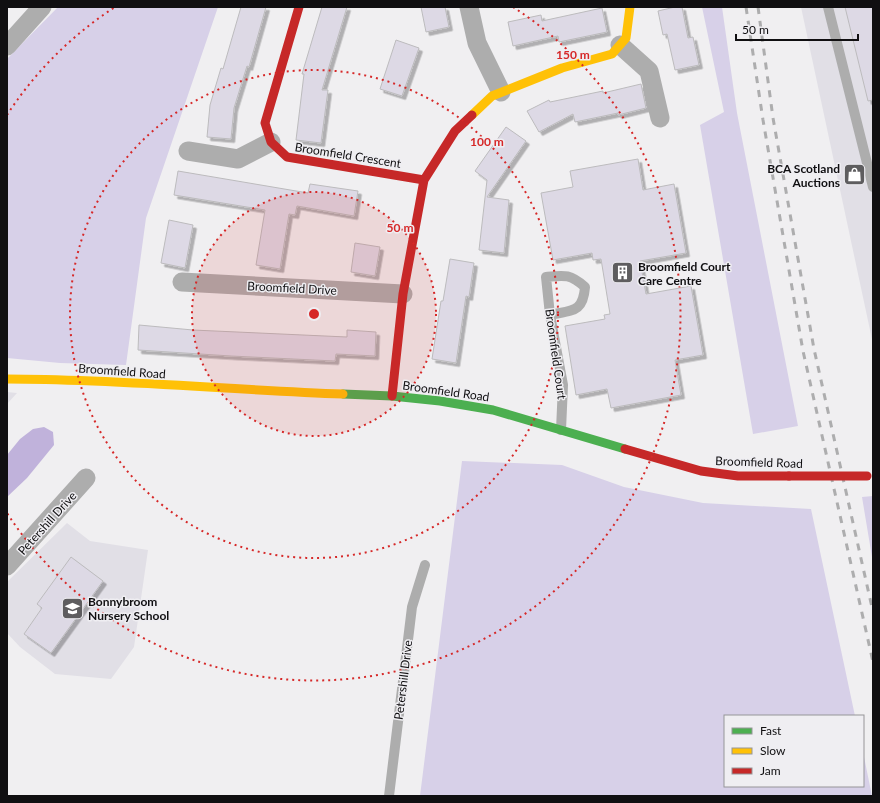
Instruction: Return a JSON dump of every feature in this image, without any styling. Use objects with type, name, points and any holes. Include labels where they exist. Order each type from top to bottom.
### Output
[{"type":"street","points":[[7,46],[42,7]]},
{"type":"street","points":[[188,151],[238,159],[270,142],[265,123],[299,7]]},
{"type":"street","points":[[469,7],[476,43],[501,92]]},
{"type":"street","points":[[392,396],[403,294],[424,180],[455,131],[492,96],[562,68],[612,54],[626,38],[630,7]]},
{"type":"street","points":[[620,45],[650,71],[660,118]]},
{"type":"street","name":"Broomfield Crescent","points":[[270,142],[287,157],[424,180]]},
{"type":"street","name":"Broomfield Drive","points":[[182,282],[403,294]]},
{"type":"street","name":"Broomfield Road","points":[[7,379],[72,379],[252,391],[392,396],[440,401],[493,410],[700,471],[738,476],[870,476]]},
{"type":"street","name":"Petershill Drive","points":[[7,566],[86,478]]},
{"type":"lane","points":[[828,7],[873,187]]},
{"type":"lane","name":"Broomfield Court","points":[[550,315],[578,308],[584,300],[585,287],[573,277],[546,277],[550,315],[563,386],[561,430]]},
{"type":"lane","name":"Petershill Drive","points":[[389,796],[412,607],[425,565]]},
{"type":"shaded area","points":[[58,7],[218,7],[146,218],[126,365],[60,363],[7,358],[7,59]]},
{"type":"shaded area","points":[[702,7],[722,7],[737,113],[798,426],[753,434],[700,125],[724,112]]},
{"type":"shaded area","name":"BCA Scotland Auctions","points":[[801,7],[873,7],[873,344]]},
{"type":"shaded area","points":[[7,392],[17,393],[7,404]]},
{"type":"shaded area","points":[[44,427],[53,432],[54,445],[27,478],[7,497],[7,455],[20,439],[33,429]]},
{"type":"shaded area","points":[[462,461],[562,465],[624,487],[703,503],[811,509],[855,715],[724,715],[724,787],[864,787],[864,757],[872,796],[420,796]]},
{"type":"shaded area","points":[[873,496],[873,563],[862,497]]},
{"type":"shaded area","name":"Bonnybroom Nursery School","points":[[67,523],[90,541],[148,550],[134,647],[111,679],[55,674],[20,647],[7,633],[7,582]]},
{"type":"building","points":[[241,7],[266,7],[249,67],[247,66],[234,108],[231,139],[207,137],[210,105],[221,68],[223,69]]},
{"type":"building","points":[[322,7],[347,7],[322,90],[328,90],[321,143],[296,140],[304,74],[302,74]]},
{"type":"building","points":[[421,7],[445,7],[449,27],[426,32]]},
{"type":"building","points":[[682,7],[688,38],[693,37],[699,65],[675,70],[667,34],[663,35],[658,11]]},
{"type":"building","points":[[845,7],[873,7],[873,100],[868,101]]},
{"type":"building","points":[[602,8],[607,32],[559,42],[558,36],[513,46],[508,22],[541,15],[542,21]]},
{"type":"building","points":[[396,40],[419,48],[402,96],[380,89]]},
{"type":"building","points":[[641,84],[646,108],[618,115],[618,113],[575,122],[573,114],[539,132],[527,111],[549,100],[550,102],[603,91],[603,93]]},
{"type":"building","points":[[506,127],[526,141],[487,197],[509,200],[504,253],[479,250],[487,180],[475,171]]},
{"type":"building","name":"Broomfield Court Care Centre","points":[[638,159],[643,190],[674,184],[686,253],[640,261],[646,294],[691,286],[703,355],[675,360],[681,395],[611,408],[607,389],[576,395],[565,326],[605,319],[604,315],[610,314],[601,259],[593,260],[592,253],[553,260],[541,193],[573,187],[570,171]]},
{"type":"building","points":[[178,171],[308,193],[310,184],[358,191],[354,216],[297,206],[295,215],[289,214],[280,269],[256,265],[265,210],[174,195]]},
{"type":"building","points":[[169,220],[193,225],[185,268],[161,263]]},
{"type":"building","points":[[355,243],[380,247],[375,276],[351,272]]},
{"type":"building","points":[[450,259],[474,263],[469,297],[466,296],[456,363],[432,359],[441,301],[443,301]]},
{"type":"building","points":[[139,325],[193,330],[347,337],[347,330],[376,332],[375,356],[336,354],[335,361],[138,350]]},
{"type":"building","points":[[71,557],[103,581],[51,653],[24,634],[42,608],[37,604]]},
{"type":"railway","points":[[746,7],[763,120],[803,351],[873,662]]},
{"type":"railway","points":[[758,7],[773,118],[814,349],[873,612]]},
{"type":"traffic: fast","points":[[343,394],[392,396],[440,401],[493,410],[625,449]]},
{"type":"traffic: slow","points":[[472,115],[492,96],[562,68],[612,54],[626,38],[630,7]]},
{"type":"traffic: slow","points":[[7,379],[49,379],[343,394]]},
{"type":"traffic: jam","points":[[299,7],[265,123],[271,142],[287,157],[424,180]]},
{"type":"traffic: jam","points":[[392,396],[403,294],[424,180],[455,131],[472,115]]},
{"type":"traffic: jam","points":[[625,449],[701,471],[738,476],[789,476]]},
{"type":"traffic: jam","points":[[789,476],[867,476]]},
{"type":"place","name":"BCA Scotland Auctions","points":[[855,175]]},
{"type":"place","name":"Broomfield Court Care Centre","points":[[623,273]]},
{"type":"place","name":"Bonnybroom Nursery School","points":[[73,608]]}]
